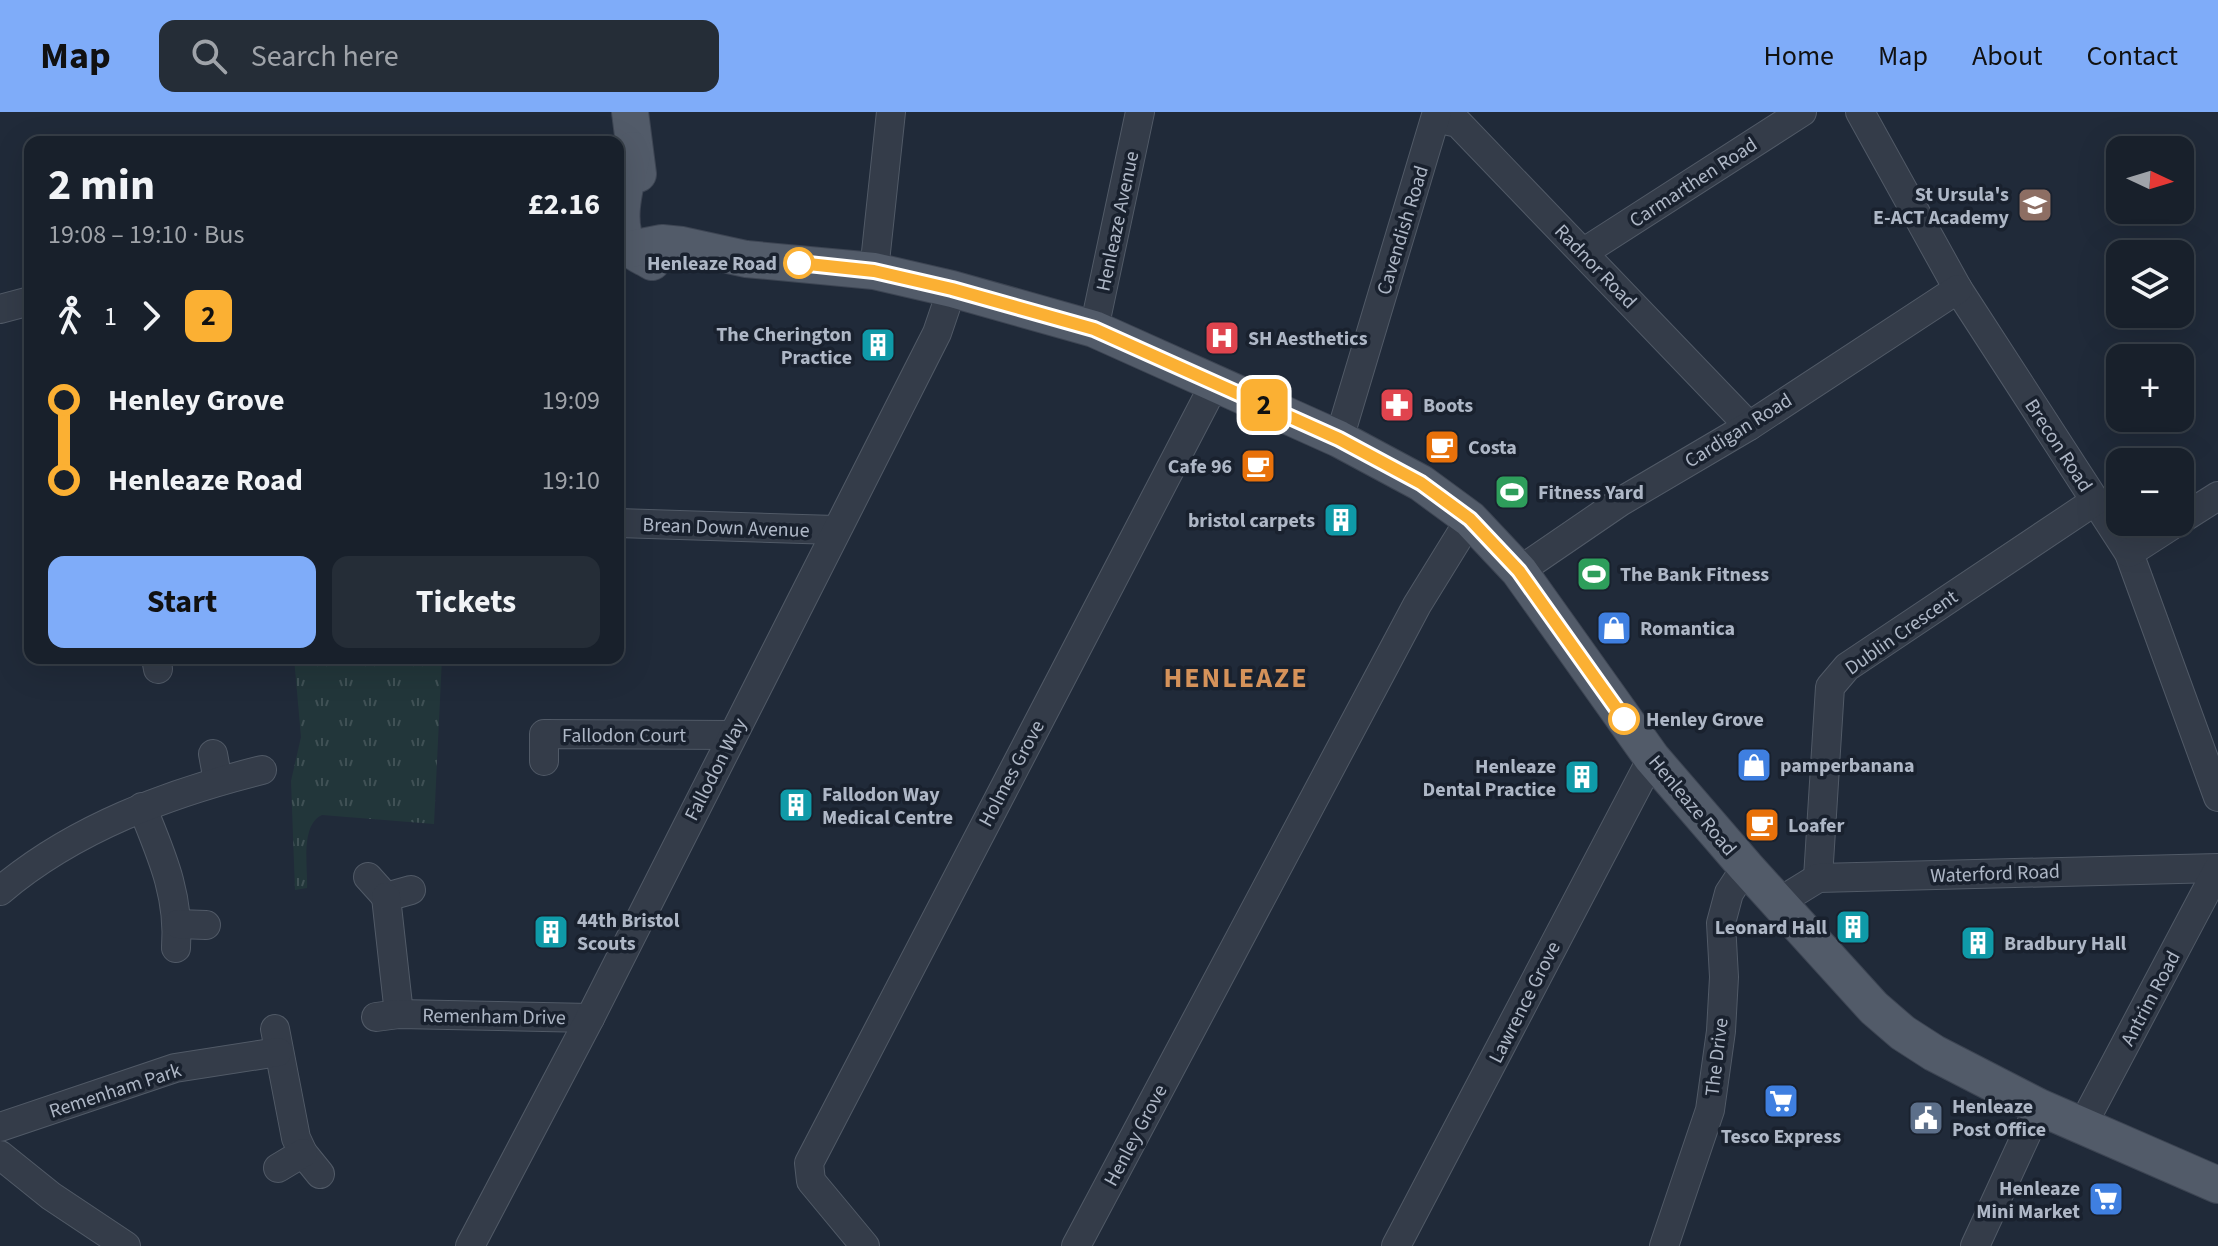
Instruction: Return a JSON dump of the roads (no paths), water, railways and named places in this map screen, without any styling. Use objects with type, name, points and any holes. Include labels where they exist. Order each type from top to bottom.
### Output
[{"type":"main road","name":"Henleaze Road","points":[[624,196],[633,150],[630,112]]},
{"type":"main road","name":"Henleaze Road","points":[[624,251],[658,265],[680,266],[746,259],[874,271],[952,289],[1094,329],[1339,439],[1421,483],[1470,519],[1519,571],[1652,758],[1874,1008],[1903,1033],[1934,1053],[2039,1107],[2218,1185]]},
{"type":"street","points":[[874,271],[891,112]]},
{"type":"street","name":"Henleaze Avenue","points":[[1094,329],[1140,112]]},
{"type":"street","name":"Carmarthen Road","points":[[1584,252],[1802,112]]},
{"type":"street","name":"Brecon Road","points":[[1860,112],[1958,289],[2129,553],[2218,797]]},
{"type":"street","name":"Radnor Road","points":[[1436,115],[1458,123],[1749,426]]},
{"type":"street","name":"Cavendish Road","points":[[1339,439],[1436,115]]},
{"type":"street","name":"Fallodon Way","points":[[477,1243],[937,333],[952,289]]},
{"type":"street","name":"Cardigan Road","points":[[1519,571],[1620,502],[1749,426],[1958,289]]},
{"type":"street","points":[[0,309],[24,303]]},
{"type":"street","name":"Holmes Grove","points":[[865,1246],[811,1181],[809,1163],[1215,383]]},
{"type":"street","points":[[2194,511],[2218,496]]},
{"type":"street","name":"Dublin Crescent","points":[[1818,878],[1830,687],[1847,667],[2095,501]]},
{"type":"street","name":"Henley Grove","points":[[1076,1246],[1417,605],[1470,519]]},
{"type":"street","name":"Brean Down Avenue","points":[[624,523],[835,530]]},
{"type":"street","points":[[2129,553],[2156,536]]},
{"type":"street","name":"Fallodon Court","points":[[544,761],[544,734],[732,735]]},
{"type":"street","name":"Lawrence Grove","points":[[1396,1246],[1652,758]]},
{"type":"street","points":[[0,891],[53,854],[216,767],[262,770]]},
{"type":"street","points":[[142,807],[170,876],[187,932]]},
{"type":"street","name":"The Drive","points":[[1664,1246],[1710,1110],[1721,1031],[1724,977],[1721,923],[1729,893],[1746,867]]},
{"type":"street","name":"Waterford Road","points":[[1818,878],[2218,868]]},
{"type":"street","name":"Antrim Road","points":[[2082,1126],[2218,868]]},
{"type":"street","points":[[1779,902],[1818,878]]},
{"type":"street","name":"Remenham Drive","points":[[388,888],[387,1015],[590,1018]]},
{"type":"street","name":"Remenham Park","points":[[0,1127],[175,1068],[276,1040],[296,1138],[312,1163],[278,1168]]},
{"type":"street","points":[[1975,1246],[2039,1107]]},
{"type":"street","points":[[0,1155],[51,1196],[126,1246]]},
{"type":"place","name":"St Ursula's E-ACT Academy","points":[[2035,205]]},
{"type":"place","name":"Henleaze Road","points":[[799,263]]},
{"type":"place","name":"SH Aesthetics","points":[[1222,338]]},
{"type":"place","name":"The Cherington Practice","points":[[878,345]]},
{"type":"place","name":"Boots","points":[[1397,405]]},
{"type":"place","name":"Costa","points":[[1442,447]]},
{"type":"place","name":"Cafe 96","points":[[1258,466]]},
{"type":"place","name":"Fitness Yard","points":[[1512,492]]},
{"type":"place","name":"bristol carpets","points":[[1341,520]]},
{"type":"place","name":"The Bank Fitness","points":[[1594,574]]},
{"type":"place","name":"Romantica","points":[[1614,628]]},
{"type":"place","name":"Henley Grove","points":[[1624,719]]},
{"type":"place","name":"pamperbanana","points":[[1754,765]]},
{"type":"place","name":"Henleaze Dental Practice","points":[[1582,777]]},
{"type":"place","name":"Fallodon Way Medical Centre","points":[[796,805]]},
{"type":"place","name":"Loafer","points":[[1762,825]]},
{"type":"place","name":"Leonard Hall","points":[[1853,927]]},
{"type":"place","name":"44th Bristol Scouts","points":[[551,932]]},
{"type":"place","name":"Bradbury Hall","points":[[1978,943]]},
{"type":"place","name":"Tesco Express","points":[[1781,1101]]},
{"type":"place","name":"Henleaze Post Office","points":[[1926,1118]]},
{"type":"place","name":"Henleaze Mini Market","points":[[2106,1199]]},
{"type":"district","name":"HENLEAZE","points":[[1236,677]]}]
